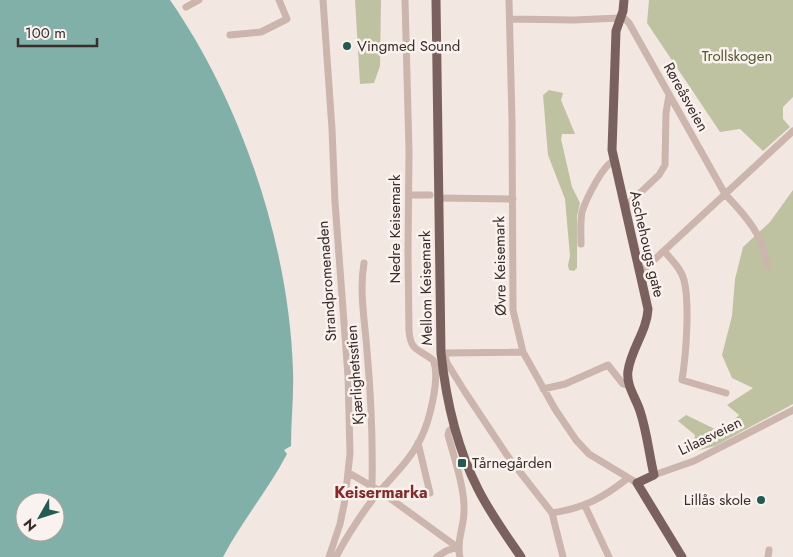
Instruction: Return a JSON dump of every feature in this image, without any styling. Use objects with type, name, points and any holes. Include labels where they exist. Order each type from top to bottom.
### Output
[{"type":"main road","name":"Mellom Keisemark","points":[[436,0],[435,197],[443,353]]},
{"type":"main road","name":"Aschehougs gate","points":[[624,0],[616,31],[612,150],[647,302],[648,314],[643,332],[628,369],[630,386],[640,412],[654,475]]},
{"type":"main road","points":[[443,353],[454,427],[460,446],[477,488],[496,521],[521,557]]},
{"type":"main road","name":"Lilaasveien","points":[[637,483],[654,475]]},
{"type":"main road","name":"Øvre Keisemark","points":[[637,483],[682,557]]},
{"type":"street","points":[[186,7],[199,0]]},
{"type":"street","points":[[230,35],[264,31],[287,20],[279,0]]},
{"type":"street","name":"Strandpromenaden","points":[[323,0],[348,376],[350,453],[349,473],[340,524],[329,557]]},
{"type":"street","name":"Nedre Keisemark","points":[[336,557],[380,491],[422,438],[437,378],[435,365],[432,360],[415,349],[410,343],[405,0]]},
{"type":"street","name":"Øvre Keisemark","points":[[507,1],[510,19],[513,310],[523,352],[543,389],[583,448],[598,460],[637,483]]},
{"type":"street","points":[[510,19],[574,20],[620,18]]},
{"type":"street","name":"Røreåsveien","points":[[620,18],[625,19],[629,23],[725,194],[743,213],[763,243],[767,266]]},
{"type":"street","points":[[626,207],[663,170],[666,159],[666,113],[669,95]]},
{"type":"street","points":[[640,273],[793,131]]},
{"type":"street","points":[[581,244],[583,211],[604,169],[613,161]]},
{"type":"street","points":[[409,195],[513,199]]},
{"type":"street","points":[[664,251],[678,268],[684,281],[686,314],[685,362],[682,380],[726,393]]},
{"type":"street","name":"Kjærlighetsstien","points":[[364,263],[362,294],[372,405],[372,486]]},
{"type":"street","points":[[443,353],[523,352]]},
{"type":"street","name":"Mellom Keisemark","points":[[443,353],[470,401],[509,458],[552,513]]},
{"type":"street","points":[[543,389],[571,382],[608,365],[623,384],[630,386]]},
{"type":"street","name":"Lilaasveien","points":[[654,475],[694,461],[793,410]]},
{"type":"street","points":[[454,427],[449,431],[448,435],[463,496],[464,511],[462,534],[457,547]]},
{"type":"street","points":[[418,442],[430,494]]},
{"type":"street","points":[[349,473],[380,491],[428,524],[457,547],[460,557]]},
{"type":"street","points":[[563,557],[552,513],[585,506],[628,478]]},
{"type":"street","points":[[585,506],[609,557]]},
{"type":"street","points":[[437,557],[446,550],[457,547]]},
{"type":"green space","points":[[355,0],[381,0],[380,66],[374,83],[360,84]]},
{"type":"green space","name":"Trollskogen","points":[[649,0],[793,0],[793,97],[783,107],[783,119],[790,127],[763,151],[740,129],[720,132],[647,23]]},
{"type":"green space","points":[[549,90],[563,93],[561,100],[575,134],[562,134],[561,139],[572,187],[580,203],[577,216],[577,268],[574,271],[569,270],[568,265],[570,256],[565,199],[548,155],[543,95]]},
{"type":"green space","points":[[793,190],[793,404],[715,446],[692,452],[695,435],[678,421],[686,415],[721,432],[739,415],[727,405],[753,388],[732,378],[722,355],[732,316],[735,279],[743,247],[770,222]]},
{"type":"water","points":[[0,0],[170,0],[196,40],[219,83],[239,129],[257,176],[271,224],[282,273],[293,370],[291,446],[284,450],[287,454],[280,467],[223,557],[0,557]]},
{"type":"place","name":"Vingmed Sound","points":[[347,46]]},
{"type":"place","name":"Tårnegården","points":[[462,463]]},
{"type":"place","name":"Lillås skole","points":[[761,500]]},
{"type":"district","name":"Keisermarka","points":[[381,492]]}]
